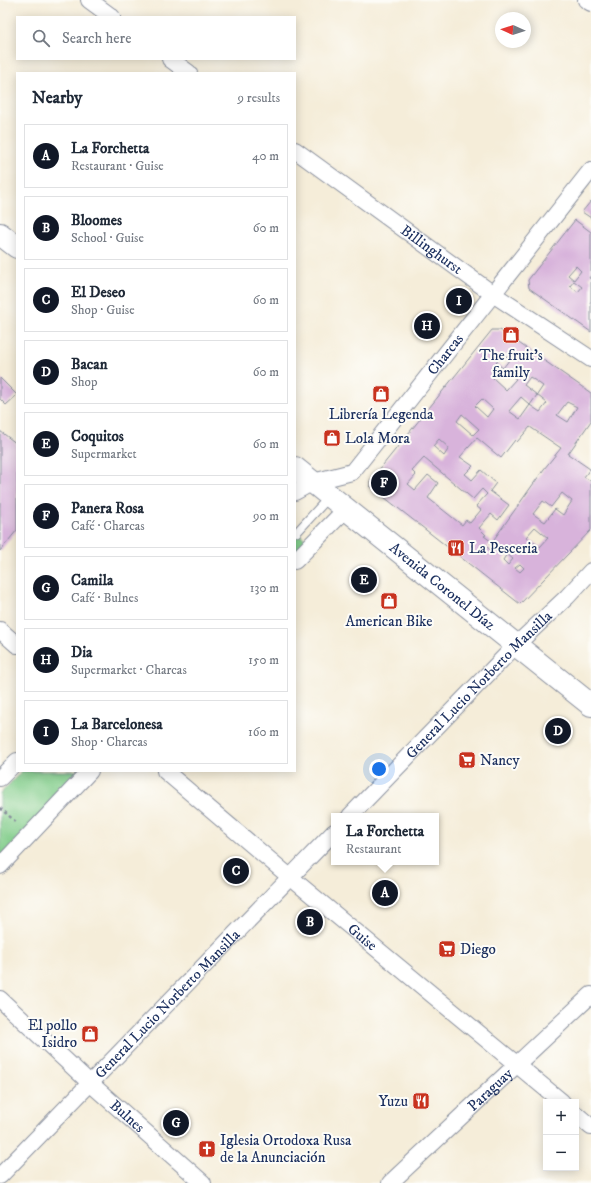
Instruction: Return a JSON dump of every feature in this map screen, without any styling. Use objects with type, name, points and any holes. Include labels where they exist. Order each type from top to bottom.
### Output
[{"type":"main road","points":[[0,234],[16,246]]},
{"type":"main road","name":"Avenida Coronel Díaz","points":[[296,470],[304,487],[338,502],[591,705]]},
{"type":"street","points":[[89,0],[111,16]]},
{"type":"street","points":[[586,0],[591,3]]},
{"type":"street","points":[[171,60],[188,72]]},
{"type":"street","name":"Billinghurst","points":[[296,151],[493,294],[591,359]]},
{"type":"street","name":"Charcas","points":[[304,487],[352,472],[591,170]]},
{"type":"street","points":[[296,560],[338,502]]},
{"type":"street","name":"General Lucio Norberto Mansilla","points":[[353,813],[516,645],[567,597],[591,571]]},
{"type":"street","points":[[0,630],[16,643]]},
{"type":"street","points":[[0,778],[16,762]]},
{"type":"street","points":[[0,866],[89,772]]},
{"type":"street","name":"Guise","points":[[166,772],[290,878],[558,1099]]},
{"type":"street","name":"General Lucio Norberto Mansilla","points":[[0,1176],[331,835]]},
{"type":"street","name":"Paraguay","points":[[390,1183],[591,995]]},
{"type":"street","name":"Bulnes","points":[[0,999],[90,1084],[203,1183]]},
{"type":"street","points":[[579,1117],[591,1127]]},
{"type":"lane","points":[[297,532],[338,502]]},
{"type":"green space","points":[[296,532],[307,541],[296,552]]},
{"type":"green space","points":[[21,772],[83,772],[0,858],[0,794]]},
{"type":"building","points":[[591,201],[591,218],[582,212]]},
{"type":"building","points":[[575,220],[591,232],[591,275],[589,278],[591,279],[591,332],[529,288],[528,280]],"holes":[[[576,266],[581,271],[574,280],[568,275]],[[574,281],[582,287],[578,292],[570,286]]]},
{"type":"building","points":[[492,330],[500,330],[591,393],[591,421],[568,454],[590,469],[584,477],[591,481],[591,530],[520,604],[370,486],[370,481]],"holes":[[[503,354],[510,359],[503,368],[496,363]],[[503,368],[516,379],[506,390],[493,378]],[[530,377],[543,386],[537,395],[524,385]],[[537,395],[547,403],[540,412],[530,405]],[[521,397],[530,405],[520,419],[509,411]],[[482,399],[493,409],[487,417],[475,406]],[[567,402],[577,407],[568,422],[557,415]],[[462,414],[479,429],[473,435],[457,421]],[[530,427],[561,448],[544,469],[492,542],[484,536],[486,535],[479,528],[491,514],[498,520],[509,505],[490,491],[496,483],[481,470],[472,480],[465,474],[473,466],[460,457],[477,438],[501,458],[515,440],[517,442]],[[439,439],[449,448],[444,456],[433,446]],[[424,458],[473,499],[482,489],[487,494],[476,506],[481,510],[470,523],[466,520],[462,525],[428,498],[438,483],[428,475],[415,490],[408,484],[416,475],[412,471]],[[562,493],[572,501],[563,515],[555,509],[545,522],[533,514],[543,501],[551,507]],[[535,527],[548,538],[540,547],[526,537]],[[492,542],[498,547],[493,552],[487,547]],[[507,554],[513,559],[508,565],[503,560]],[[520,564],[524,568],[520,572],[515,568]]]},
{"type":"building","points":[[0,378],[16,394],[16,396],[6,405],[0,399]]},
{"type":"building","points":[[0,431],[16,443],[16,531],[0,551]]},
{"type":"place","name":"La Barcelonesa","points":[[459,301]]},
{"type":"place","name":"Dia","points":[[427,326]]},
{"type":"place","name":"The fruit's family","points":[[511,335]]},
{"type":"place","name":"Librería Legenda","points":[[381,394]]},
{"type":"place","name":"Lola Mora","points":[[332,438]]},
{"type":"place","name":"Panera Rosa","points":[[384,483]]},
{"type":"place","name":"La Pesceria","points":[[456,548]]},
{"type":"place","name":"Coquitos","points":[[364,580]]},
{"type":"place","name":"American Bike","points":[[389,601]]},
{"type":"place","name":"Bacan","points":[[558,731]]},
{"type":"place","name":"Nancy","points":[[467,760]]},
{"type":"place","name":"El Deseo","points":[[236,871]]},
{"type":"place","name":"La Forchetta","points":[[385,893]]},
{"type":"place","name":"Bloomes","points":[[310,922]]},
{"type":"place","name":"Diego","points":[[447,949]]},
{"type":"place","name":"El pollo Isidro","points":[[90,1034]]},
{"type":"place","name":"Yuzu","points":[[421,1101]]},
{"type":"place","name":"Camila","points":[[176,1123]]},
{"type":"place","name":"Iglesia Ortodoxa Rusa de la Anunciación","points":[[207,1149]]}]
